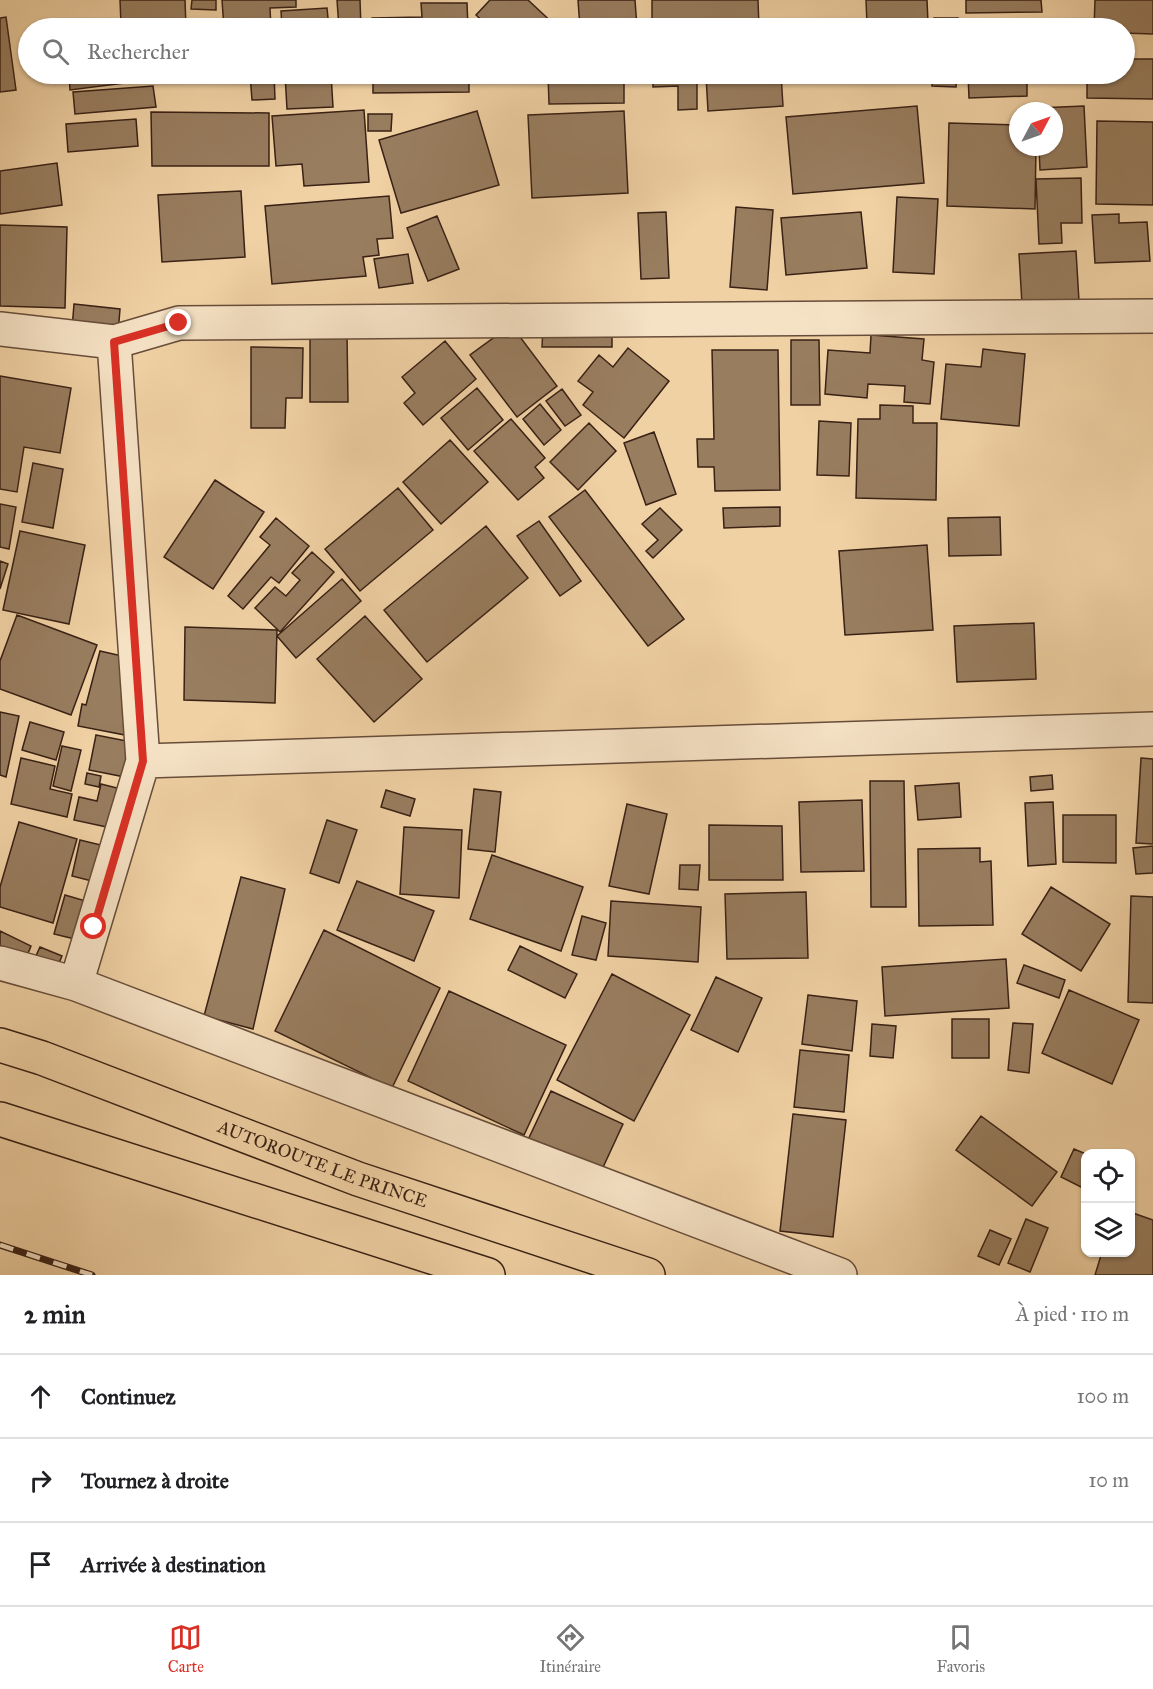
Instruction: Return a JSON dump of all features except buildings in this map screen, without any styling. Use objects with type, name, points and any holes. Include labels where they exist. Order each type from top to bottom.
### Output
[{"type":"main road","name":"AUTOROUTE LE PRINCE","points":[[0,1045],[42,1058],[358,1179],[648,1275]]},
{"type":"main road","points":[[0,1119],[488,1275]]},
{"type":"street","points":[[0,329],[114,342],[179,323],[1153,316]]},
{"type":"street","points":[[76,984],[143,761],[114,342]]},
{"type":"street","points":[[143,761],[1153,729]]},
{"type":"street","points":[[0,963],[76,984],[826,1273]]},
{"type":"railway","points":[[0,1245],[92,1275]]},
{"type":"route","points":[[94,927],[143,761],[114,342],[179,323]]}]
